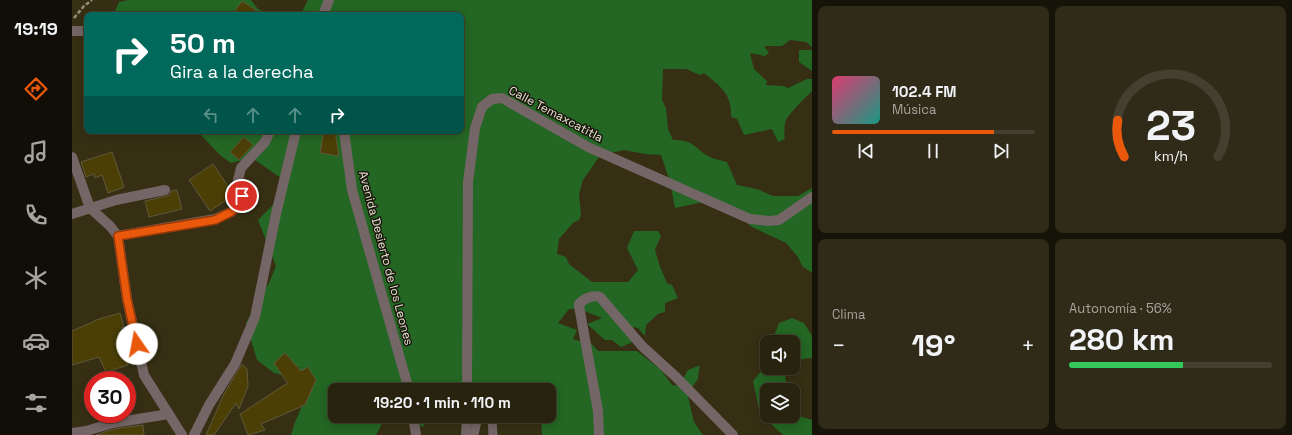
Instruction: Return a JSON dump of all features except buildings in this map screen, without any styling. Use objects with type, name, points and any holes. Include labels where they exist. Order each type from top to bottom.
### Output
[{"type":"street","points":[[324,12],[329,0]]},
{"type":"street","points":[[327,12],[329,0]]},
{"type":"street","points":[[329,0],[331,12]]},
{"type":"street","points":[[72,31],[84,31]]},
{"type":"street","name":"Calle Temaxcatitla","points":[[467,383],[468,182],[475,128],[482,107],[492,99],[502,98],[588,147],[750,219],[769,221],[779,220],[812,197]]},
{"type":"street","points":[[118,236],[215,220],[231,212],[239,206],[242,196],[238,180],[241,168],[265,142],[269,134]]},
{"type":"street","points":[[194,435],[209,405],[235,364],[255,317],[276,214],[295,134]]},
{"type":"street","name":"Avenida Desierto de los Leones","points":[[344,134],[352,190],[407,383]]},
{"type":"street","points":[[72,157],[90,208],[110,226],[118,236],[127,299],[144,375],[182,435]]},
{"type":"street","points":[[72,214],[116,200],[165,190]]},
{"type":"street","points":[[599,435],[598,411],[579,306],[581,301],[594,296],[600,297],[642,346],[676,377],[733,435]]},
{"type":"street","points":[[72,433],[86,431],[113,423],[169,414]]},
{"type":"street","points":[[414,423],[416,435]]},
{"type":"street","points":[[466,435],[467,423]]},
{"type":"lane","points":[[474,435],[477,423]]},
{"type":"lane","points":[[492,423],[493,435]]},
{"type":"path","points":[[72,20],[84,6],[92,0]]},
{"type":"green space","points":[[128,0],[251,0],[258,9],[265,12],[115,11],[119,2]]},
{"type":"green space","points":[[308,0],[812,0],[812,47],[806,42],[790,40],[782,46],[764,46],[769,53],[765,56],[750,53],[754,69],[767,81],[766,85],[783,86],[788,88],[807,79],[812,79],[812,91],[786,120],[785,139],[778,142],[772,129],[744,135],[737,119],[731,117],[730,102],[724,92],[704,73],[700,75],[686,69],[663,69],[662,100],[666,108],[668,129],[673,140],[689,142],[710,157],[727,162],[737,185],[757,189],[773,196],[798,196],[812,188],[812,273],[802,266],[798,257],[786,243],[752,227],[735,213],[709,201],[675,208],[670,182],[661,155],[624,150],[599,157],[583,180],[579,194],[581,215],[579,220],[573,223],[559,239],[557,254],[566,257],[569,264],[592,282],[628,282],[638,270],[627,248],[634,231],[658,231],[661,236],[655,250],[660,267],[667,283],[672,285],[678,298],[665,303],[665,312],[658,314],[646,325],[645,336],[638,328],[633,327],[633,342],[621,347],[612,340],[605,340],[587,324],[602,318],[579,309],[569,309],[558,323],[577,330],[573,339],[583,342],[590,342],[598,351],[637,351],[661,370],[672,385],[679,386],[688,370],[700,366],[698,379],[692,387],[688,397],[694,422],[703,435],[542,435],[541,423],[556,423],[556,383],[328,383],[328,423],[382,423],[376,435],[291,435],[310,388],[297,376],[300,367],[282,375],[274,373],[257,360],[246,323],[269,283],[276,266],[258,220],[276,202],[281,178],[252,158],[231,163],[221,156],[200,134],[464,134],[464,12],[302,12]]},
{"type":"green space","points":[[799,50],[812,50],[812,71],[799,62]]},
{"type":"green space","points":[[792,318],[804,323],[812,336],[812,358],[800,360],[800,335],[774,335],[779,323]]},
{"type":"green space","points":[[760,372],[760,375],[785,375],[786,383],[760,383],[760,414],[753,381]]},
{"type":"green space","points":[[800,416],[812,420],[812,435],[783,435],[770,423],[800,423]]},
{"type":"green space","points":[[413,423],[425,423],[423,427]]},
{"type":"route","points":[[137,344],[127,299],[118,236],[215,220],[239,206],[242,196]]}]
